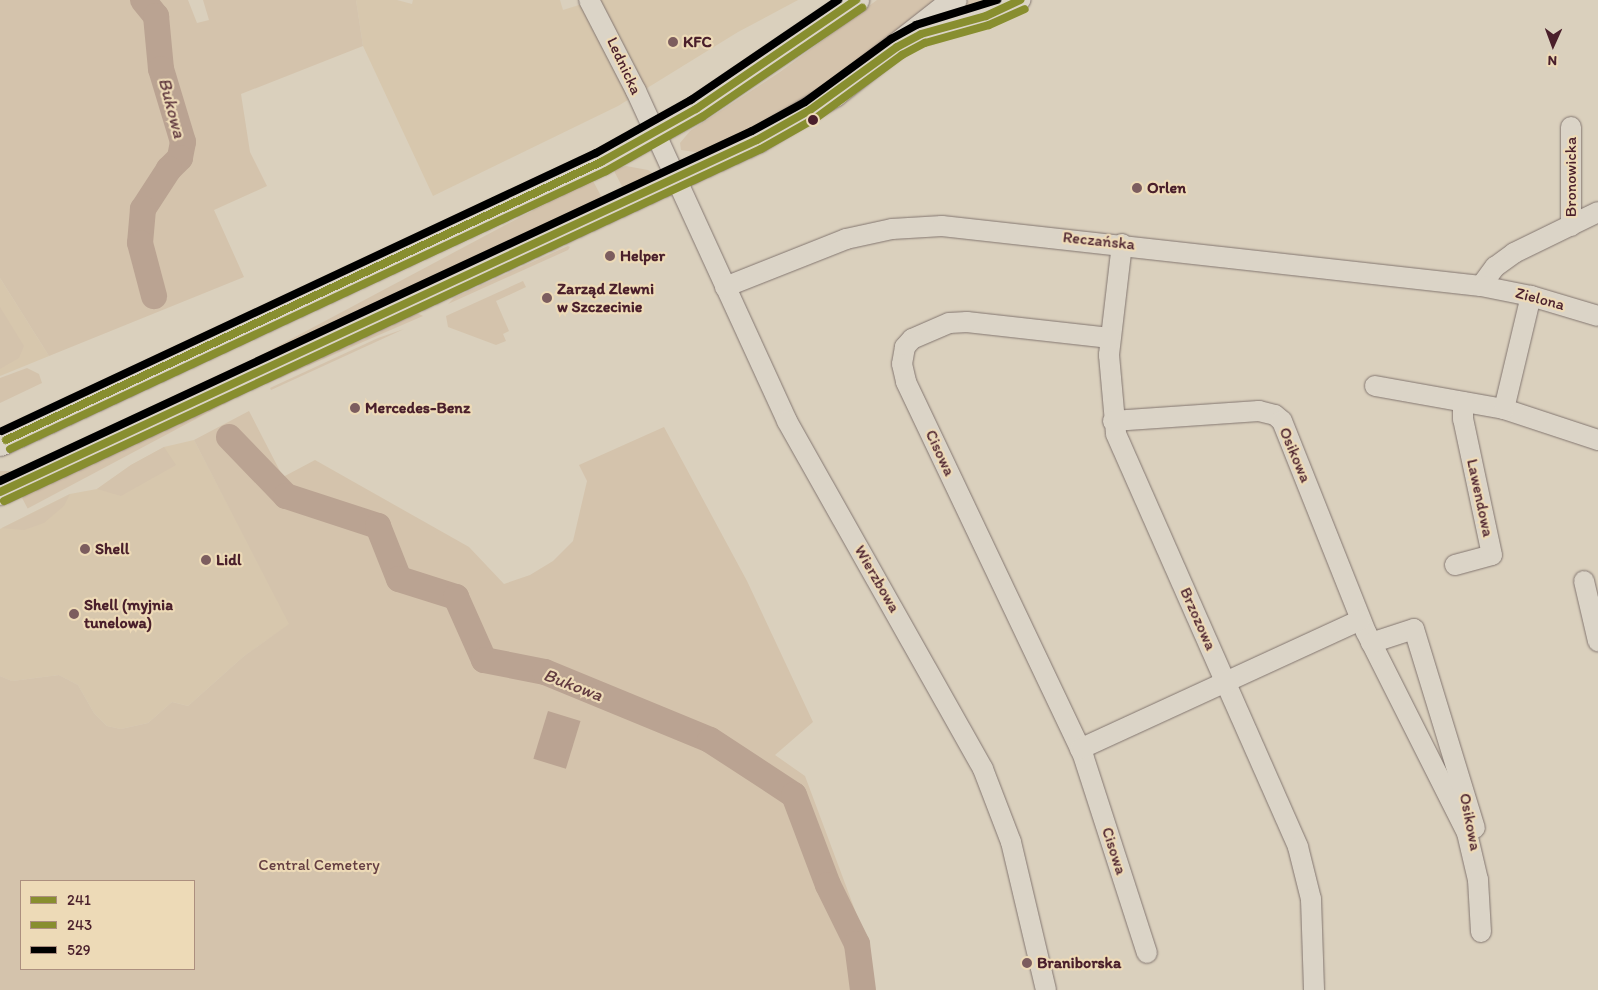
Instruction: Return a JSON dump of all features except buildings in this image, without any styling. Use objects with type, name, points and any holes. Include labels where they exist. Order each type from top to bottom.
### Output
[{"type":"main road","points":[[0,443],[586,170],[655,134],[768,62],[856,0]]},
{"type":"main road","points":[[0,492],[674,180],[784,126],[834,94],[954,0]]},
{"type":"street","name":"Lednicka","points":[[589,0],[655,134],[674,180]]},
{"type":"street","points":[[880,59],[921,34],[1014,2]]},
{"type":"street","name":"Bronowicka","points":[[1571,127],[1571,226]]},
{"type":"street","name":"Wierzbowa","points":[[674,180],[787,421],[984,769],[1010,842],[1046,990]]},
{"type":"street","name":"Bronowicka","points":[[1481,286],[1495,267],[1510,256],[1598,212]]},
{"type":"street","name":"Reczańska","points":[[725,287],[846,239],[908,228],[962,227],[1481,286]]},
{"type":"street","name":"Brzozowa","points":[[1122,244],[1110,338],[1108,371],[1113,421],[1124,456],[1226,681],[1292,831],[1303,862],[1310,899],[1314,990]]},
{"type":"street","name":"Zielona","points":[[1481,286],[1531,296],[1598,316]]},
{"type":"street","points":[[1504,409],[1531,296]]},
{"type":"street","name":"Cisowa","points":[[1110,338],[958,322],[922,332],[905,346],[902,355],[906,382],[1080,749],[1148,953]]},
{"type":"street","points":[[1375,386],[1504,409],[1598,440]]},
{"type":"street","name":"Lawendowa","points":[[1455,565],[1492,555],[1463,418],[1463,402]]},
{"type":"street","name":"Osikowa","points":[[1113,421],[1259,411],[1275,415],[1285,428],[1360,620],[1467,833],[1478,880]]},
{"type":"street","points":[[1584,581],[1598,642]]},
{"type":"street","points":[[1080,749],[1360,620]]},
{"type":"street","name":"Osikowa","points":[[1372,643],[1414,628],[1474,824],[1481,932]]},
{"type":"street","points":[[1437,771],[1456,764]]},
{"type":"shaded area","points":[[356,0],[397,0],[412,4],[413,0],[560,0],[563,10],[595,0],[798,0],[738,32],[618,106],[433,196],[363,46]]},
{"type":"shaded area","points":[[0,278],[49,356],[0,376]]},
{"type":"shaded area","points":[[194,440],[290,624],[244,656],[188,706],[172,702],[148,723],[121,729],[107,726],[94,713],[78,685],[59,675],[12,681],[0,676],[0,529],[70,494],[97,489],[131,465],[164,447]]},
{"type":"shaded area","points":[[548,711],[581,721],[566,769],[533,759]]},
{"type":"green space","points":[[0,0],[188,0],[197,23],[209,20],[203,0],[356,0],[363,46],[241,94],[250,152],[267,186],[214,210],[244,277],[49,356],[0,278]]},
{"type":"green space","points":[[877,0],[941,0],[840,81],[708,154],[681,150],[680,143],[690,131],[780,72]]},
{"type":"green space","points":[[970,0],[1001,0],[1001,4],[944,20]]},
{"type":"green space","points":[[626,166],[648,170],[656,176],[625,192],[613,169]]},
{"type":"green space","points":[[592,179],[604,202],[28,509],[15,486]]},
{"type":"green space","points":[[568,246],[570,247],[568,250],[448,304],[455,297]]},
{"type":"green space","points":[[523,281],[526,287],[496,301],[509,331],[503,334],[506,341],[496,345],[448,327],[446,316]]},
{"type":"green space","points":[[0,307],[24,346],[19,358],[0,369]]},
{"type":"green space","points":[[417,313],[423,316],[268,383],[270,378]]},
{"type":"green space","points":[[404,329],[271,390],[270,388],[378,338]]},
{"type":"green space","points":[[27,368],[39,374],[42,383],[0,403],[0,378]]},
{"type":"green space","points":[[236,393],[245,393],[156,434],[97,469],[102,458]]},
{"type":"green space","name":"Central Cemetery","points":[[249,411],[283,477],[315,460],[469,547],[504,584],[530,575],[553,561],[573,541],[587,481],[579,465],[664,427],[747,581],[813,722],[775,755],[805,776],[868,945],[870,979],[874,990],[0,990],[0,676],[12,681],[59,675],[78,685],[94,713],[107,726],[121,729],[148,723],[172,702],[188,706],[244,656],[289,624],[194,440]]},
{"type":"green space","points":[[164,447],[176,465],[121,496],[97,489],[131,465]]},
{"type":"green space","points":[[0,471],[71,471],[71,477],[0,477]]},
{"type":"green space","points":[[70,494],[64,506],[44,523],[24,530],[2,528]]},
{"type":"waterway","name":"Bukowa","points":[[143,0],[156,16],[161,69],[183,142],[180,158],[169,169],[143,209],[140,243],[154,296]]},
{"type":"waterway","name":"Bukowa","points":[[229,437],[286,496],[378,526],[399,579],[456,597],[484,660],[545,672],[710,740],[794,795],[828,885],[857,944],[863,990]]},
{"type":"transit line","name":"529","points":[[2,431],[596,153],[691,100],[838,0]]},
{"type":"transit line","name":"241","points":[[6,440],[601,162],[696,109],[856,0]]},
{"type":"transit line","name":"529","points":[[0,481],[752,131],[805,102],[891,39],[916,25],[997,0]]},
{"type":"transit line","name":"241","points":[[0,492],[757,140],[810,110],[897,47],[921,34],[986,16],[1021,0]]},
{"type":"transit line","name":"243","points":[[10,449],[606,171],[702,117],[862,8]]},
{"type":"transit line","name":"243","points":[[4,501],[761,149],[816,118],[902,55],[925,43],[989,25],[1025,9]]},
{"type":"place","name":"KFC","points":[[673,42]]},
{"type":"place","name":"Orlen","points":[[1137,188]]},
{"type":"place","name":"Helper","points":[[610,256]]},
{"type":"place","name":"Zarząd Zlewni w Szczecinie","points":[[547,298]]},
{"type":"place","name":"Mercedes-Benz","points":[[355,408]]},
{"type":"place","name":"Shell","points":[[85,549]]},
{"type":"place","name":"Lidl","points":[[206,560]]},
{"type":"place","name":"Shell (myjnia tunelowa)","points":[[74,614]]},
{"type":"place","name":"Braniborska","points":[[1027,963]]}]
